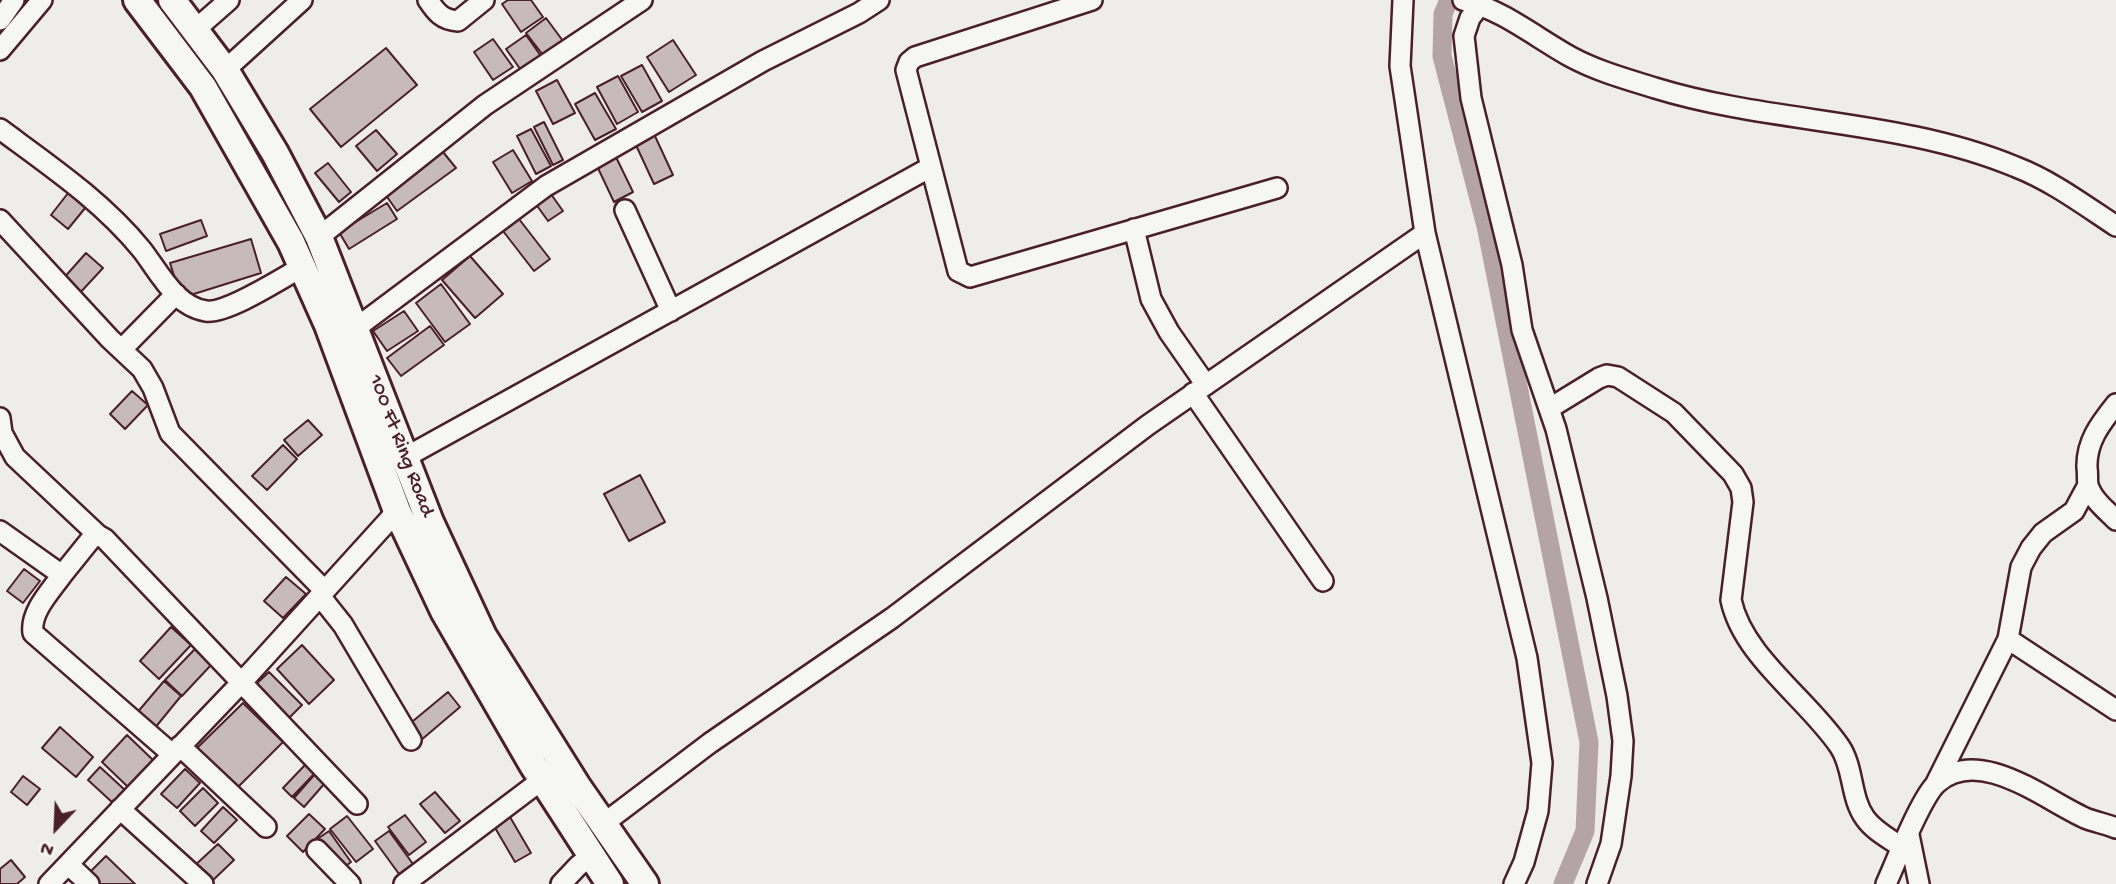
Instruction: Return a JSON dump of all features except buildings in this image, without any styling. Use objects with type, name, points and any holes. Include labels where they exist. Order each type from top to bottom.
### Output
[{"type":"main road","name":"100 Ft Ring Road","points":[[137,0],[203,87],[284,230],[328,325],[397,511],[444,611],[542,779],[610,884]]},
{"type":"main road","name":"100 Ft Ring Road","points":[[172,0],[225,70],[275,153],[319,237],[430,522],[483,636],[603,824],[645,884]]},
{"type":"street","points":[[0,20],[14,0]]},
{"type":"street","points":[[0,50],[42,0]]},
{"type":"street","points":[[196,29],[229,0]]},
{"type":"street","points":[[225,70],[302,0]]},
{"type":"street","points":[[428,0],[438,15],[447,21],[458,21],[484,0]]},
{"type":"street","points":[[319,237],[485,105],[642,0]]},
{"type":"street","points":[[356,328],[546,186],[763,61],[859,13],[879,0]]},
{"type":"street","points":[[1091,0],[915,57],[909,62],[906,70],[929,168],[958,271],[970,276],[1277,188]]},
{"type":"street","points":[[1402,0],[1400,66],[1425,233],[1527,658],[1542,763],[1538,811],[1524,862],[1514,884]]},
{"type":"street","points":[[1597,884],[1611,844],[1620,776],[1623,741],[1617,696],[1597,598],[1550,408],[1522,330],[1511,265],[1471,98],[1464,36],[1470,2],[1504,16],[1572,57],[1610,75],[1682,97],[1908,136],[2007,163],[2050,184],[2116,226]]},
{"type":"street","points":[[0,129],[105,210],[176,294],[192,307],[209,312],[231,306],[302,267]]},
{"type":"street","points":[[404,458],[929,168]]},
{"type":"street","points":[[625,210],[671,311]]},
{"type":"street","points":[[0,220],[142,369],[153,388],[170,433],[322,593],[411,740]]},
{"type":"street","points":[[1134,229],[1151,299],[1200,389],[1323,582]]},
{"type":"street","points":[[603,824],[710,743],[892,618],[1148,425],[1425,233]]},
{"type":"street","points":[[122,349],[176,294]]},
{"type":"street","points":[[1550,408],[1599,378],[1607,375],[1618,377],[1674,413],[1733,474],[1741,488],[1743,502],[1731,600],[1734,614],[1745,636],[1776,674],[1826,725],[1843,751],[1859,807],[1865,818],[1874,828],[1906,841]]},
{"type":"street","points":[[1886,884],[1925,799],[1936,783],[2008,639],[2016,588],[2026,557],[2043,533],[2074,511],[2088,485],[2089,444],[2116,404]]},
{"type":"street","points":[[0,418],[2,433],[15,457],[104,539],[357,804]]},
{"type":"street","points":[[2088,485],[2099,503],[2116,520]]},
{"type":"street","points":[[49,884],[242,682],[397,511]]},
{"type":"street","points":[[0,531],[62,575]]},
{"type":"street","points":[[98,536],[91,539],[62,575],[36,613],[32,624],[33,633],[266,827]]},
{"type":"street","points":[[2008,639],[2116,710]]},
{"type":"street","points":[[1936,783],[1961,771],[1989,772],[2007,778],[2087,818],[2116,828]]},
{"type":"street","points":[[404,884],[426,878],[542,779]]},
{"type":"street","points":[[120,809],[203,884]]},
{"type":"street","points":[[1906,841],[1919,884]]},
{"type":"street","points":[[317,850],[350,884]]},
{"type":"street","points":[[561,884],[592,855]]},
{"type":"street","points":[[69,865],[89,884]]},
{"type":"waterway","points":[[1449,0],[1443,14],[1442,56],[1486,226],[1589,742],[1585,831],[1563,884]]}]
